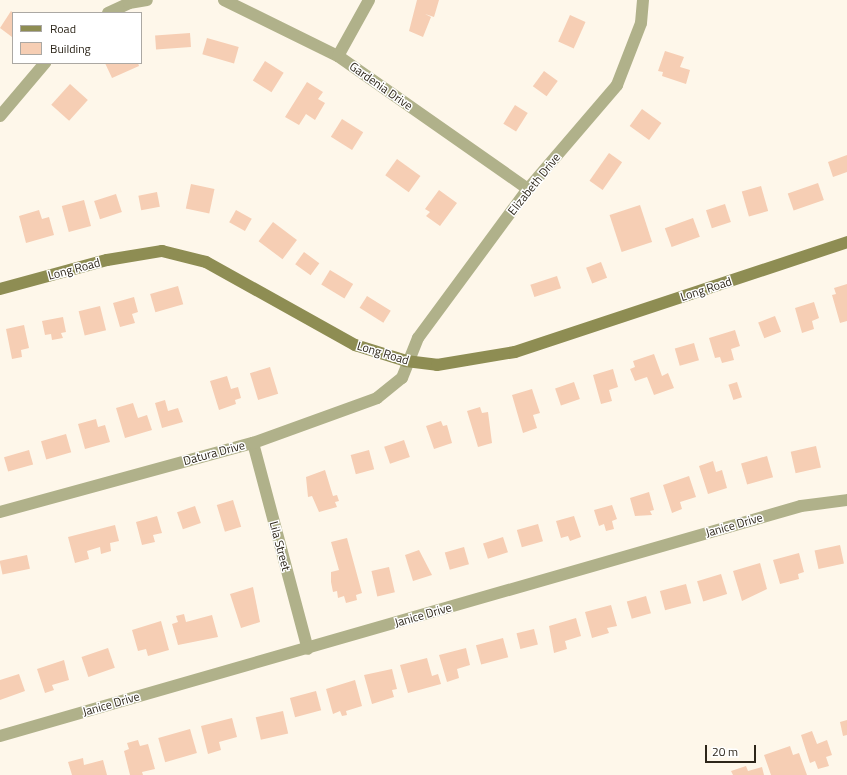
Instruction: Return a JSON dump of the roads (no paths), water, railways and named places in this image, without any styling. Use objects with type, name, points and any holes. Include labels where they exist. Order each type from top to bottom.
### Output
[{"type":"street","points":[[110,12],[129,3],[147,0]]},
{"type":"street","name":"Gardenia Drive","points":[[224,0],[338,56],[528,189]]},
{"type":"street","points":[[338,56],[369,0]]},
{"type":"street","name":"Elizabeth Drive","points":[[406,362],[418,338],[528,189],[617,85],[641,23],[642,0]]},
{"type":"street","points":[[0,116],[43,64]]},
{"type":"street","name":"Long Road","points":[[0,289],[107,260],[162,251],[206,262],[355,345],[406,362],[437,365],[515,352],[847,242]]},
{"type":"street","name":"Datura Drive","points":[[0,512],[253,443],[377,398],[402,378],[406,362]]},
{"type":"street","name":"Lila Street","points":[[253,443],[308,649]]},
{"type":"street","name":"Janice Drive","points":[[0,736],[308,649],[801,506],[847,500]]}]
